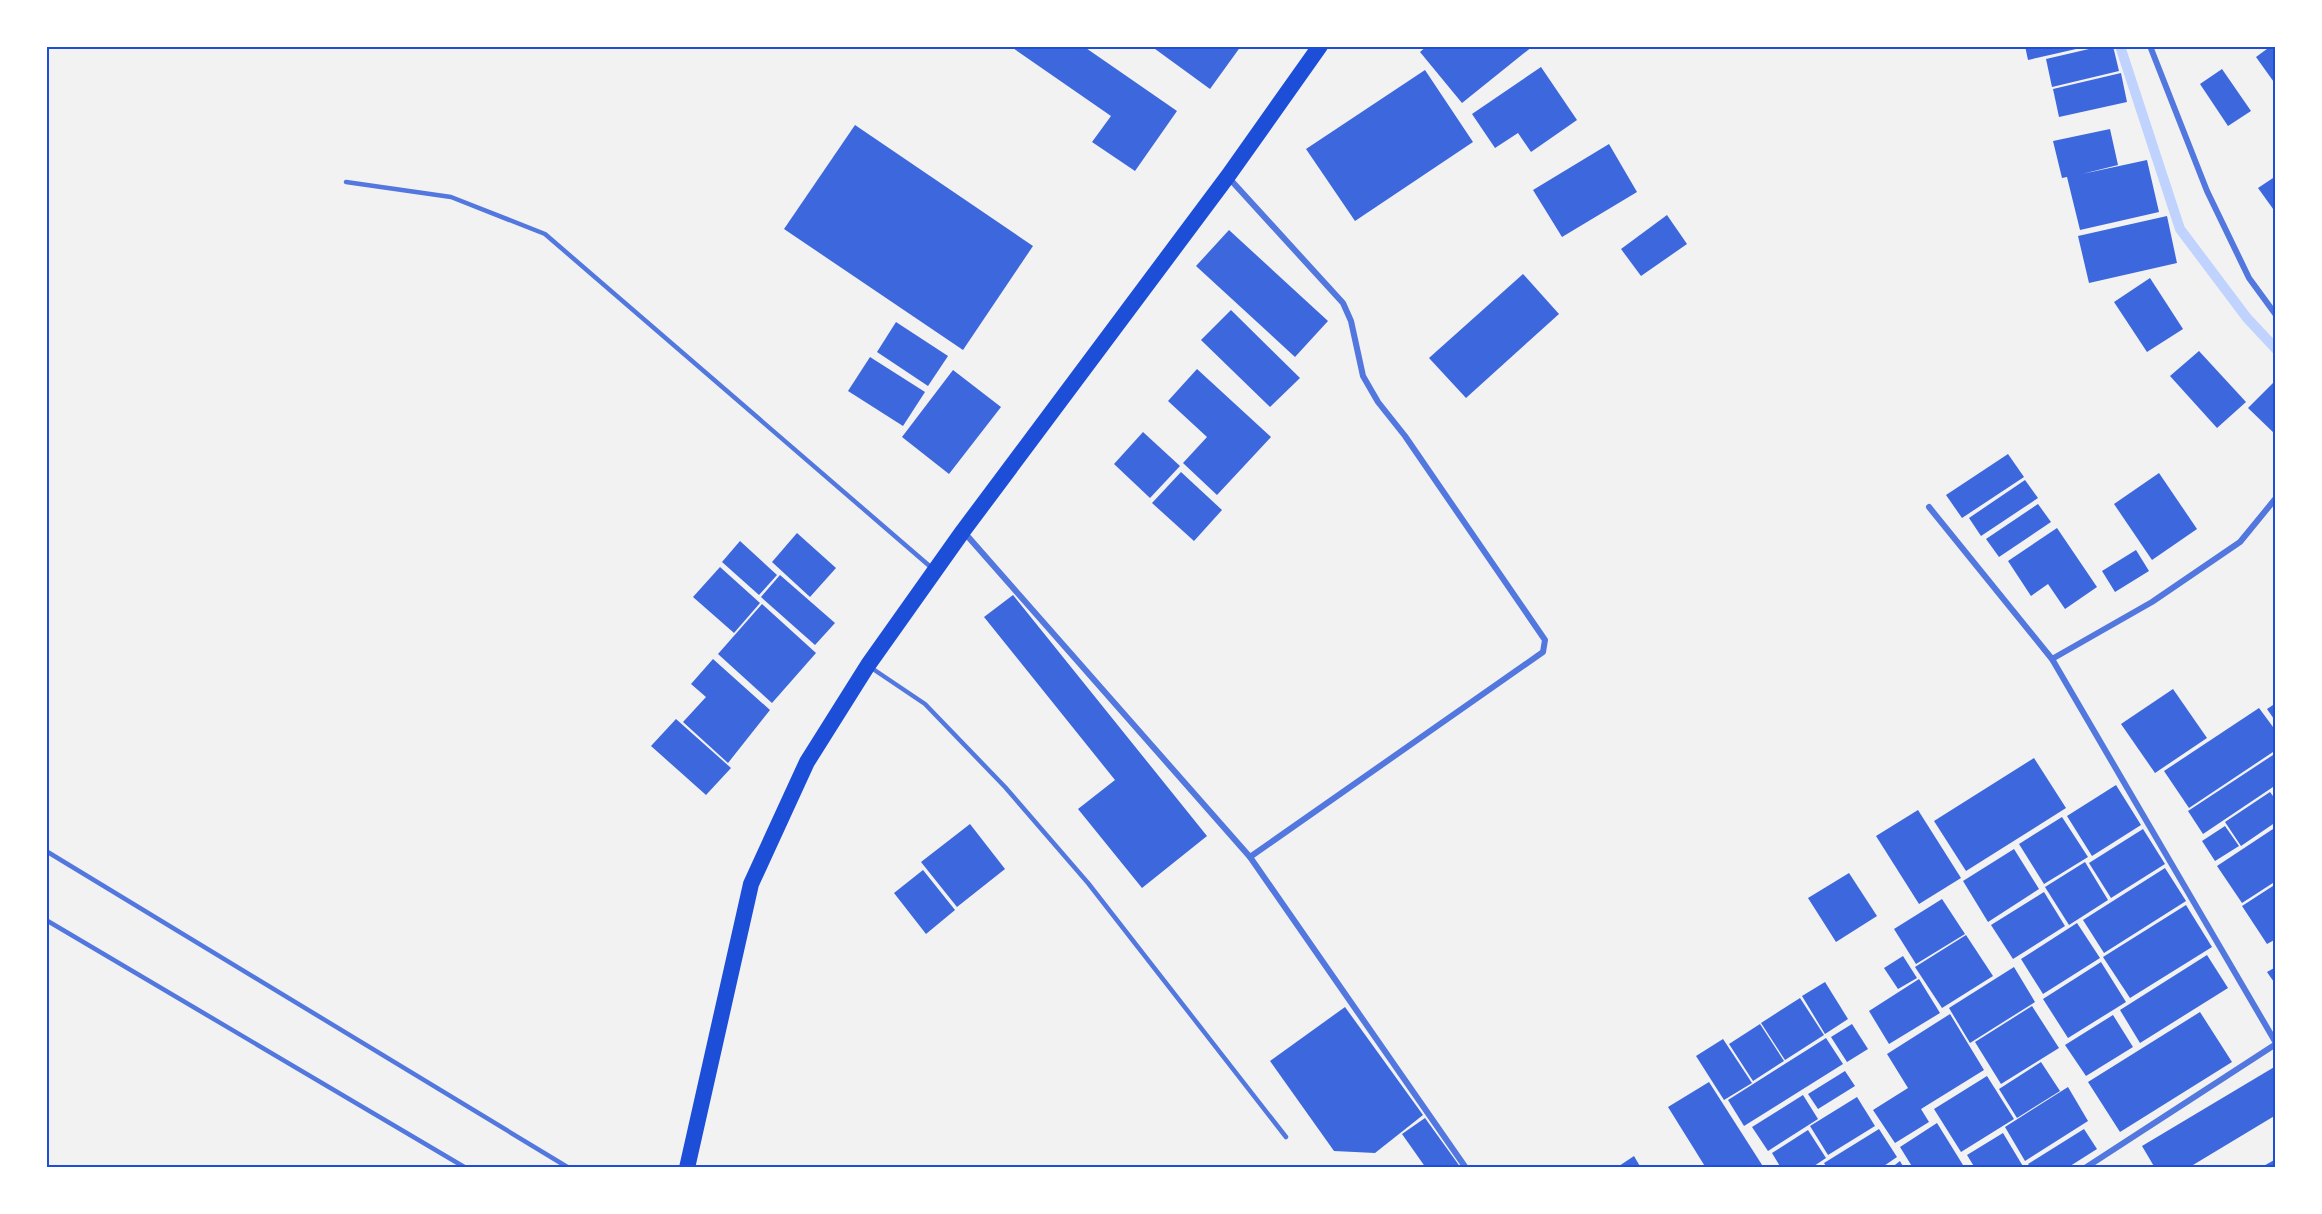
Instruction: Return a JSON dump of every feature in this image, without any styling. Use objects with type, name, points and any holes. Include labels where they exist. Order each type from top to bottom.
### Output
[{"type":"highway","points":[[687,1167],[751,884],[807,762],[868,665],[963,531],[1228,177],[1320,46]]},
{"type":"street","points":[[2150,46],[2207,191],[2249,278],[2276,315]]},
{"type":"street","points":[[1228,177],[1343,303],[1351,321],[1363,376],[1378,402],[1545,640],[1543,652],[1250,857]]},
{"type":"street","points":[[2052,659],[2152,602],[2240,542],[2276,498]]},
{"type":"street","points":[[1929,507],[2052,659],[2276,1043],[2085,1167]]},
{"type":"street","points":[[963,531],[1250,857],[1466,1167]]},
{"type":"lane","points":[[346,182],[451,197],[545,234],[935,571]]},
{"type":"lane","points":[[868,665],[925,704],[1005,787],[1088,883],[1286,1137]]},
{"type":"lane","points":[[46,851],[569,1167]]},
{"type":"lane","points":[[46,920],[466,1167]]},
{"type":"building","points":[[1010,46],[1083,46],[1177,111],[1135,171],[1092,142],[1111,116]]},
{"type":"building","points":[[1151,46],[1241,46],[1210,89]]},
{"type":"building","points":[[1427,46],[1533,46],[1462,103],[1420,52]]},
{"type":"building","points":[[2025,46],[2085,46],[2085,47],[2028,60]]},
{"type":"building","points":[[2102,46],[2113,46],[2119,71],[2052,87],[2046,59]]},
{"type":"building","points":[[2271,46],[2276,46],[2276,85],[2256,57]]},
{"type":"building","points":[[1541,67],[1577,120],[1531,152],[1518,133],[1495,148],[1472,114]]},
{"type":"building","points":[[2222,69],[2251,111],[2228,126],[2200,84]]},
{"type":"building","points":[[1425,70],[1473,142],[1355,221],[1306,149]]},
{"type":"building","points":[[2121,73],[2127,102],[2059,117],[2053,89]]},
{"type":"building","points":[[855,125],[1033,246],[963,350],[784,229]]},
{"type":"building","points":[[2110,129],[2118,165],[2082,174],[2147,160],[2159,212],[2080,230],[2067,177],[2062,178],[2053,141]]},
{"type":"building","points":[[1609,144],[1637,192],[1562,237],[1533,190]]},
{"type":"building","points":[[2276,176],[2276,213],[2258,188]]},
{"type":"building","points":[[1667,215],[1687,244],[1641,276],[1621,249]]},
{"type":"building","points":[[2167,216],[2177,263],[2089,283],[2078,236]]},
{"type":"building","points":[[1229,230],[1328,321],[1295,357],[1196,266]]},
{"type":"building","points":[[1523,274],[1559,314],[1466,398],[1429,358]]},
{"type":"building","points":[[2150,278],[2183,329],[2147,352],[2114,302]]},
{"type":"building","points":[[1231,310],[1300,378],[1270,407],[1201,340]]},
{"type":"building","points":[[896,322],[948,356],[928,386],[877,352]]},
{"type":"building","points":[[2199,351],[2246,402],[2217,428],[2170,376]]},
{"type":"building","points":[[870,357],[925,392],[903,426],[848,391]]},
{"type":"building","points":[[1197,369],[1271,437],[1217,495],[1183,463],[1207,437],[1168,401]]},
{"type":"building","points":[[953,370],[1001,407],[949,474],[902,437]]},
{"type":"building","points":[[2276,380],[2276,435],[2248,408]]},
{"type":"building","points":[[1143,432],[1180,466],[1150,498],[1114,464]]},
{"type":"building","points":[[2008,454],[2024,477],[1962,518],[1946,495]]},
{"type":"building","points":[[1181,472],[1222,510],[1194,541],[1152,503]]},
{"type":"building","points":[[2159,473],[2197,529],[2152,560],[2114,504]]},
{"type":"building","points":[[2025,480],[2038,498],[1981,536],[1969,518]]},
{"type":"building","points":[[2038,504],[2051,522],[1999,557],[1986,539]]},
{"type":"building","points":[[2057,528],[2097,587],[2065,609],[2048,584],[2031,596],[2008,561]]},
{"type":"building","points":[[797,533],[836,568],[810,597],[772,562]]},
{"type":"building","points":[[740,541],[777,575],[759,595],[722,562]]},
{"type":"building","points":[[2136,550],[2149,571],[2115,592],[2102,571]]},
{"type":"building","points":[[720,567],[760,603],[734,633],[693,597]]},
{"type":"building","points":[[780,575],[835,623],[815,645],[761,597]]},
{"type":"building","points":[[1013,595],[1207,836],[1142,888],[1078,809],[1115,780],[984,617]]},
{"type":"building","points":[[762,604],[816,653],[772,703],[718,654]]},
{"type":"building","points":[[713,659],[770,710],[728,763],[683,722],[706,697],[691,684]]},
{"type":"building","points":[[2173,689],[2207,738],[2155,773],[2121,724]]},
{"type":"building","points":[[2276,703],[2276,722],[2267,709]]},
{"type":"building","points":[[2259,708],[2276,731],[2276,750],[2189,808],[2164,771]]},
{"type":"building","points":[[676,719],[731,768],[706,795],[651,746]]},
{"type":"building","points":[[2276,753],[2276,785],[2203,834],[2188,811]]},
{"type":"building","points":[[2034,758],[2066,808],[1966,871],[1934,821]]},
{"type":"building","points":[[2116,785],[2141,825],[2092,856],[2067,816]]},
{"type":"building","points":[[2270,792],[2276,800],[2276,822],[2241,846],[2225,822]]},
{"type":"building","points":[[1918,810],[1961,878],[1919,904],[1876,836]]},
{"type":"building","points":[[2062,817],[2088,857],[2044,884],[2019,844]]},
{"type":"building","points":[[970,824],[1005,869],[957,907],[921,862]]},
{"type":"building","points":[[2225,826],[2239,846],[2215,861],[2202,841]]},
{"type":"building","points":[[2276,827],[2276,881],[2242,903],[2217,866]]},
{"type":"building","points":[[2143,829],[2165,864],[2111,898],[2089,863]]},
{"type":"building","points":[[2014,849],[2039,889],[1988,922],[1963,881]]},
{"type":"building","points":[[2085,862],[2108,900],[2069,925],[2045,887]]},
{"type":"building","points":[[2165,868],[2186,901],[2104,953],[2083,920]]},
{"type":"building","points":[[923,870],[955,910],[926,934],[894,893]]},
{"type":"building","points":[[1849,873],[1877,916],[1836,942],[1808,898]]},
{"type":"building","points":[[2276,884],[2276,939],[2267,944],[2242,906]]},
{"type":"building","points":[[2044,892],[2065,926],[2013,959],[1991,925]]},
{"type":"building","points":[[1942,899],[1965,934],[1916,964],[1894,929]]},
{"type":"building","points":[[2186,905],[2212,947],[2130,998],[2103,957]]},
{"type":"building","points":[[2077,923],[2100,958],[2043,994],[2021,959]]},
{"type":"building","points":[[1966,935],[1993,976],[1942,1008],[1915,967]]},
{"type":"building","points":[[2207,955],[2228,988],[2140,1043],[2120,1010]]},
{"type":"building","points":[[1903,956],[1917,978],[1898,989],[1884,968]]},
{"type":"building","points":[[2101,962],[2126,1002],[2068,1038],[2043,999]]},
{"type":"building","points":[[2014,967],[2035,1002],[1970,1043],[1949,1008]]},
{"type":"building","points":[[2276,967],[2276,985],[2267,972]]},
{"type":"building","points":[[1919,979],[1940,1013],[1889,1044],[1869,1011]]},
{"type":"building","points":[[1825,982],[1848,1019],[1825,1034],[1802,996]]},
{"type":"building","points":[[1800,998],[1824,1035],[1785,1060],[1761,1023]]},
{"type":"building","points":[[2032,1006],[2059,1048],[2001,1084],[1975,1042]]},
{"type":"building","points":[[1345,1007],[1423,1115],[1375,1153],[1334,1151],[1270,1061]]},
{"type":"building","points":[[2200,1012],[2232,1062],[2120,1132],[2088,1082]]},
{"type":"building","points":[[1950,1014],[1984,1070],[1921,1109],[1929,1122],[1895,1143],[1873,1110],[1908,1088],[1887,1054]]},
{"type":"building","points":[[2113,1015],[2133,1047],[2086,1076],[2065,1045]]},
{"type":"building","points":[[1760,1024],[1784,1061],[1753,1081],[1729,1044]]},
{"type":"building","points":[[1852,1024],[1868,1049],[1847,1062],[1831,1037]]},
{"type":"building","points":[[1826,1038],[1843,1064],[1744,1126],[1728,1100]]},
{"type":"building","points":[[1723,1039],[1752,1083],[1724,1100],[1696,1056]]},
{"type":"building","points":[[2041,1062],[2060,1091],[2017,1118],[1999,1089]]},
{"type":"building","points":[[2276,1066],[2276,1115],[2188,1168],[2155,1168],[2142,1146]]},
{"type":"building","points":[[1845,1071],[1855,1086],[1818,1109],[1808,1094]]},
{"type":"building","points":[[1987,1076],[2014,1119],[1961,1152],[1934,1109]]},
{"type":"building","points":[[1709,1082],[1764,1168],[1706,1168],[1668,1107]]},
{"type":"building","points":[[2068,1087],[2088,1121],[2025,1161],[2005,1127]]},
{"type":"building","points":[[1803,1095],[1818,1119],[1768,1151],[1752,1127]]},
{"type":"building","points":[[1857,1097],[1875,1126],[1828,1155],[1810,1126]]},
{"type":"building","points":[[1425,1118],[1461,1168],[1426,1168],[1402,1134]]},
{"type":"building","points":[[1937,1123],[1963,1165],[1958,1168],[1913,1168],[1900,1147]]},
{"type":"building","points":[[1879,1129],[1897,1157],[1881,1168],[1827,1168],[1824,1163]]},
{"type":"building","points":[[2084,1129],[2097,1149],[2067,1168],[2031,1168],[2028,1164]]},
{"type":"building","points":[[1808,1130],[1826,1158],[1811,1168],[1781,1168],[1772,1153]]},
{"type":"building","points":[[2003,1133],[2024,1168],[1975,1168],[1967,1155]]},
{"type":"building","points":[[1634,1156],[1641,1168],[1616,1168]]},
{"type":"building","points":[[2276,1159],[2276,1168],[2260,1168]]},
{"type":"building","points":[[1900,1161],[1904,1168],[1891,1168]]},
{"type":"waterway","points":[[2120,46],[2180,229],[2247,318],[2276,349]]}]
